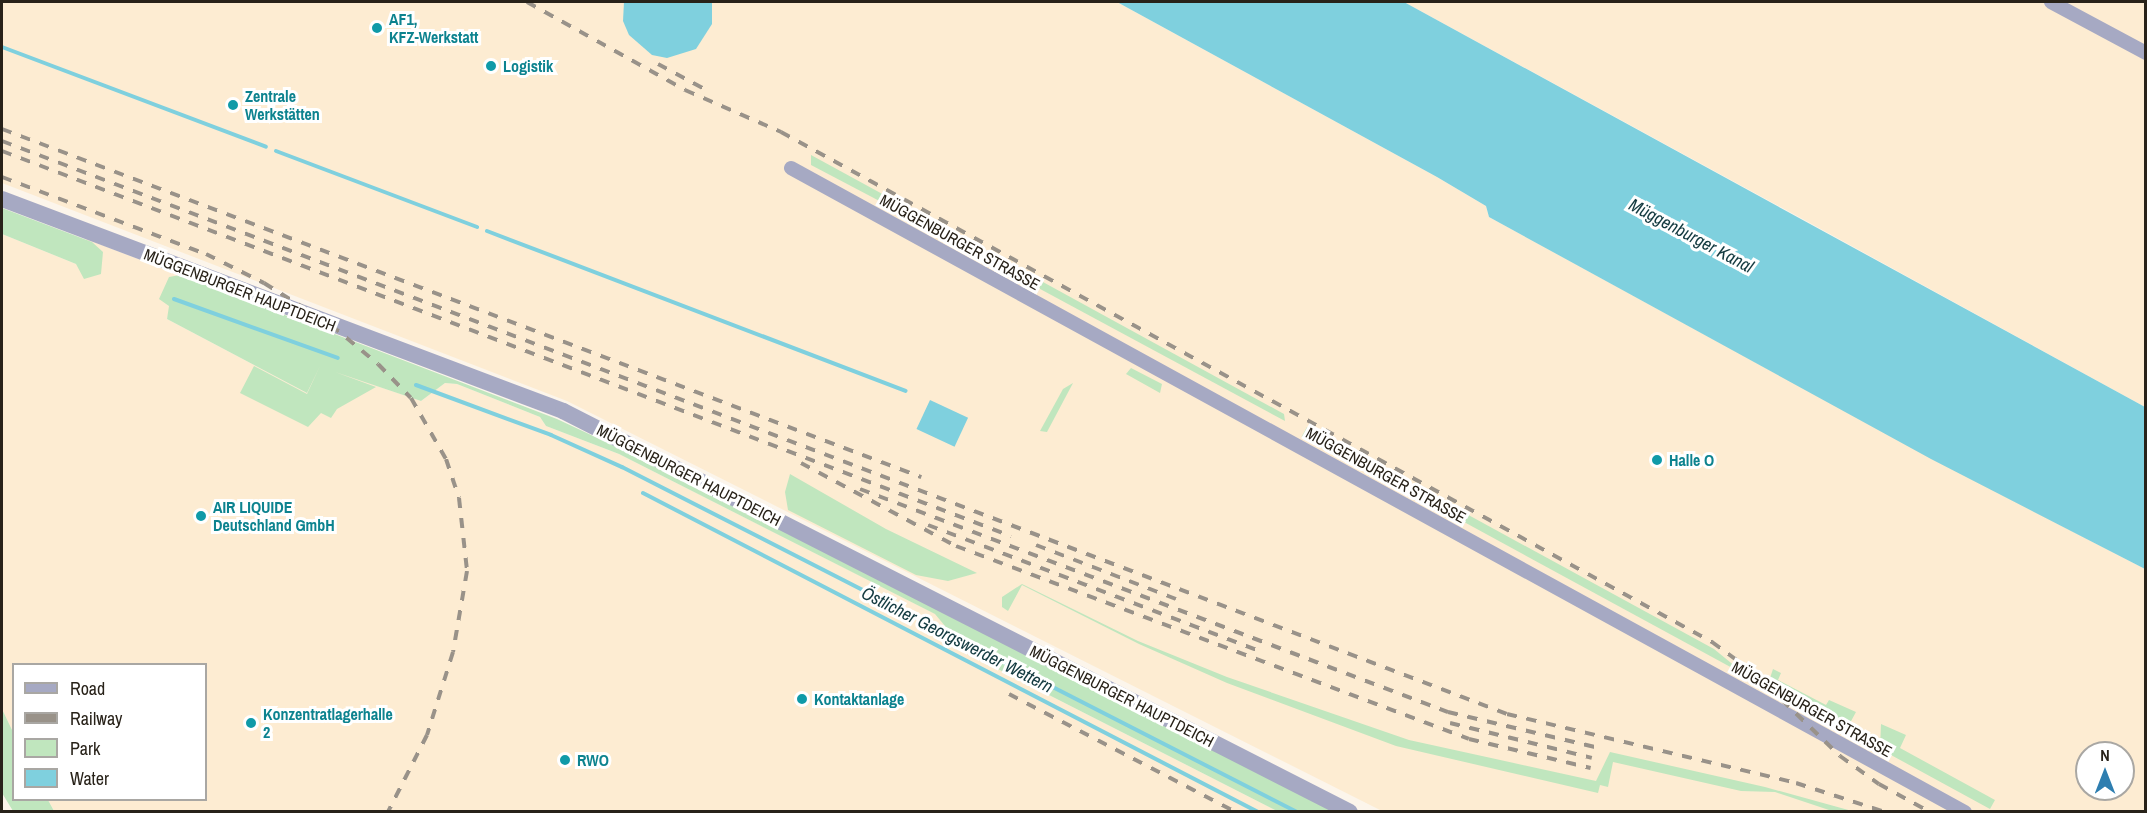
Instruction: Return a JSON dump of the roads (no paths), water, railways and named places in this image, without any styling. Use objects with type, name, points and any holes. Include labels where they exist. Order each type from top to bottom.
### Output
[{"type":"street","points":[[2051,2],[2145,53]]},
{"type":"street","name":"MÜGGENBURGER STRASSE","points":[[791,168],[1965,812]]},
{"type":"street","name":"MÜGGENBURGER HAUPTDEICH","points":[[2,199],[563,411],[1350,812]]},
{"type":"water","points":[[624,2],[712,2],[712,24],[696,49],[667,58],[652,55],[629,35],[623,21]]},
{"type":"water","name":"Müggenburger Kanal","points":[[1117,2],[1404,2],[2145,407],[2145,569],[1931,459],[1489,217],[1486,206],[1437,177]]},
{"type":"water","points":[[930,400],[968,418],[955,447],[916,429]]},
{"type":"waterway","points":[[2,47],[266,147]]},
{"type":"waterway","points":[[276,151],[477,227]]},
{"type":"waterway","points":[[487,231],[905,391]]},
{"type":"waterway","points":[[174,299],[338,358]]},
{"type":"waterway","points":[[416,385],[551,435],[622,467],[1297,812]]},
{"type":"waterway","name":"Östlicher Georgswerder Wettern","points":[[643,493],[1258,812]]},
{"type":"railway","points":[[527,2],[685,90],[781,132],[1712,642],[1753,672],[1840,756],[1879,784],[1930,812]]},
{"type":"railway","points":[[658,64],[708,91]]},
{"type":"railway","points":[[2,129],[921,477]]},
{"type":"railway","points":[[2,141],[1507,714],[1796,783],[1885,812]]},
{"type":"railway","points":[[2,151],[1011,536]]},
{"type":"railway","points":[[2,177],[206,254],[264,283],[331,325],[378,364],[411,398],[446,459],[459,498],[467,571],[453,652],[427,735],[388,812]]},
{"type":"railway","points":[[801,463],[956,546],[1469,739],[1591,768]]},
{"type":"railway","points":[[860,489],[1448,712],[1595,747]]},
{"type":"railway","points":[[928,525],[1262,652]]},
{"type":"railway","points":[[1036,545],[1176,599]]},
{"type":"railway","points":[[1009,694],[1236,812]]},
{"type":"railway","points":[[1450,723],[1592,758]]},
{"type":"place","name":"AF1, KFZ-Werkstatt","points":[[377,28]]},
{"type":"place","name":"Logistik","points":[[491,66]]},
{"type":"place","name":"Zentrale Werkstätten","points":[[233,105]]},
{"type":"place","name":"Halle O","points":[[1657,460]]},
{"type":"place","name":"AIR LIQUIDE Deutschland GmbH","points":[[201,516]]},
{"type":"place","name":"Kontaktanlage","points":[[802,699]]},
{"type":"place","name":"Konzentratlagerhalle 2","points":[[251,723]]},
{"type":"place","name":"RWO","points":[[565,760]]}]
